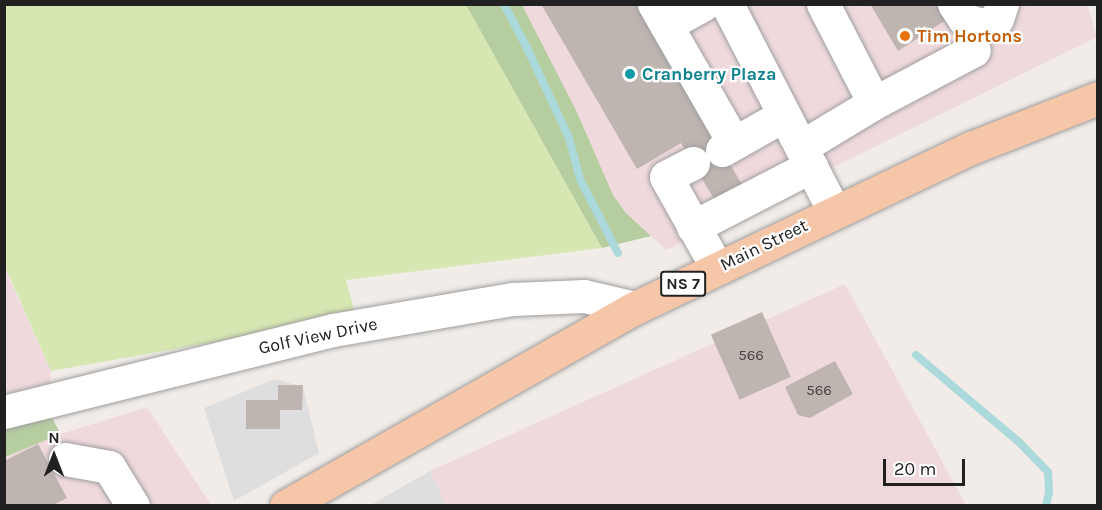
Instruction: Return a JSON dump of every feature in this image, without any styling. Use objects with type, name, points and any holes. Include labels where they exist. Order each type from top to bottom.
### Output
[{"type":"main road","name":"Main Street","points":[[286,506],[635,308],[834,211],[973,147],[1098,98]]},
{"type":"street","points":[[704,4],[660,15],[728,147],[784,114]]},
{"type":"street","points":[[727,4],[834,211]]},
{"type":"street","points":[[824,4],[874,103]]},
{"type":"street","points":[[954,4],[964,19],[987,24],[997,19],[1002,4]]},
{"type":"street","points":[[693,227],[806,156],[874,103],[974,50]]},
{"type":"street","points":[[693,163],[666,177],[717,268]]},
{"type":"street","name":"Golf View Drive","points":[[4,412],[333,330],[513,299],[584,296],[635,308]]},
{"type":"street","points":[[65,459],[109,467],[133,506]]},
{"type":"shaded area","points":[[522,5],[1087,5],[1097,37],[666,250],[625,212],[613,195],[576,110]]},
{"type":"shaded area","points":[[4,267],[51,371],[47,409],[4,417]]},
{"type":"shaded area","points":[[845,284],[966,505],[446,505],[430,471]]},
{"type":"shaded area","points":[[275,379],[303,387],[319,453],[234,501],[204,408]]},
{"type":"shaded area","points":[[147,407],[211,505],[5,506],[5,457],[61,434]]},
{"type":"shaded area","points":[[430,471],[446,505],[369,506]]},
{"type":"green space","points":[[5,4],[466,5],[602,248],[346,280],[356,317],[51,371],[5,267]]},
{"type":"green space","points":[[466,5],[522,5],[576,110],[613,195],[625,212],[651,236],[602,248]]},
{"type":"green space","points":[[47,409],[61,434],[5,457],[5,417]]},
{"type":"building","name":"Cranberry Plaza","points":[[541,4],[637,4],[744,188],[717,204],[681,143],[637,169]]},
{"type":"building","name":"Tim Hortons","points":[[870,4],[937,4],[946,20],[898,51]]},
{"type":"building","points":[[762,312],[791,377],[740,400],[711,335]]},
{"type":"building","points":[[835,361],[853,394],[810,418],[798,415],[785,387]]},
{"type":"building","points":[[278,385],[303,385],[302,410],[280,410],[280,429],[246,429],[246,400],[278,400]]},
{"type":"building","points":[[38,444],[67,498],[51,506],[4,506],[4,461]]},
{"type":"waterway","points":[[504,4],[569,138],[580,179],[618,253]]},
{"type":"waterway","points":[[916,355],[1019,442],[1048,472],[1049,493],[1046,506]]},
{"type":"place","name":"Tim Hortons","points":[[905,36]]},
{"type":"place","name":"Cranberry Plaza","points":[[630,74]]}]
